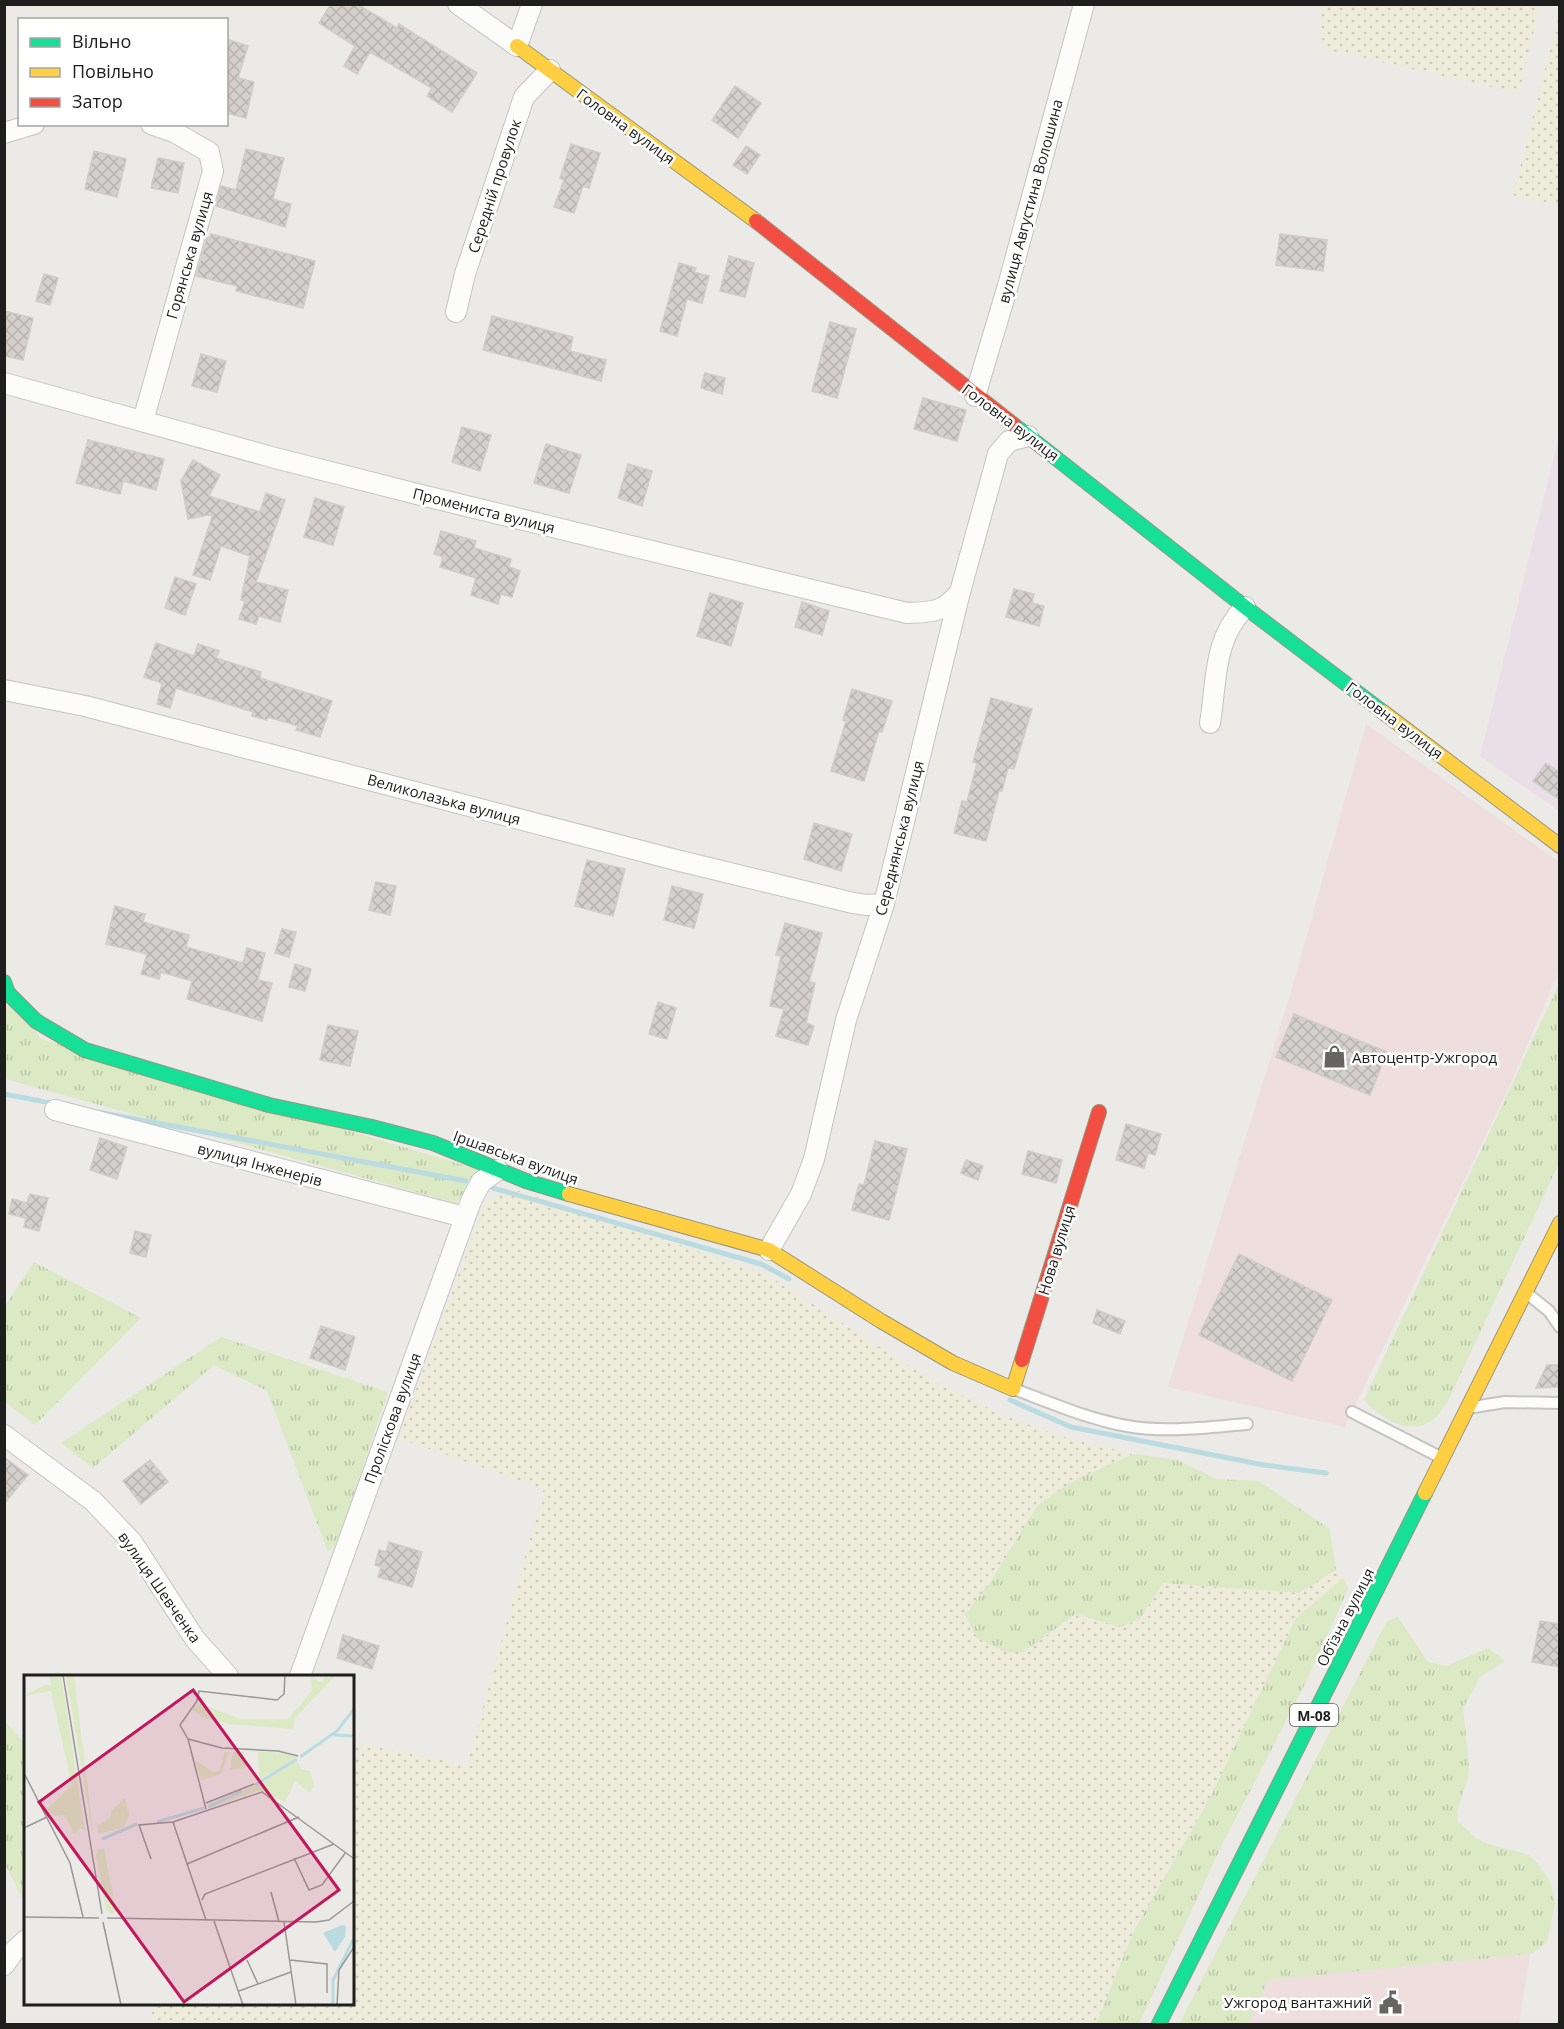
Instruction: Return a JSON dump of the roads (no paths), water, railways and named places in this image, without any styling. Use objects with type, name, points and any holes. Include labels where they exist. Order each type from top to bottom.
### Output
[{"type":"main road","name":"Головна вулиця","points":[[517,45],[759,223],[975,396],[1245,607],[1560,846]]},
{"type":"main road","name":"Іршавська вулиця","points":[[4,982],[8,993],[36,1021],[85,1050],[269,1105],[372,1127],[433,1143],[498,1170],[558,1191],[769,1250],[881,1321],[953,1363],[1013,1389]]},
{"type":"main road","name":"Нова вулиця","points":[[1013,1389],[1099,1112]]},
{"type":"main road","name":"Обʼїзна вулиця","points":[[1159,2025],[1560,1223]]},
{"type":"street","name":"Головна вулиця","points":[[458,4],[517,45]]},
{"type":"street","points":[[517,45],[532,4]]},
{"type":"street","name":"вулиця Августина Волошина","points":[[975,396],[1009,282],[1084,4]]},
{"type":"street","name":"Середній провулок","points":[[456,312],[465,274],[524,97],[550,70]]},
{"type":"street","points":[[4,133],[27,126]]},
{"type":"street","name":"Горянська вулиця","points":[[143,421],[213,171],[210,152],[174,132],[157,126]]},
{"type":"street","name":"Промениста вулиця","points":[[4,382],[432,498],[907,613],[943,609],[960,592]]},
{"type":"street","name":"Середнянська вулиця","points":[[769,1250],[801,1194],[814,1159],[846,1020],[884,904],[960,592],[998,454],[1009,441],[1029,436]]},
{"type":"street","points":[[1210,723],[1219,651],[1233,619],[1245,607]]},
{"type":"street","name":"Великолазька вулиця","points":[[4,690],[97,709],[676,860],[853,903],[884,904]]},
{"type":"street","name":"вулиця Інженерів","points":[[55,1110],[464,1217]]},
{"type":"street","name":"Проліскова вулиця","points":[[301,1675],[464,1217],[475,1191],[482,1182],[498,1170]]},
{"type":"street","name":"вулиця Шевченка","points":[[4,1435],[93,1501],[132,1542],[195,1639],[226,1675]]},
{"type":"street","points":[[4,1965],[24,1942]]},
{"type":"lane","points":[[1526,1292],[1549,1311],[1560,1327]]},
{"type":"lane","points":[[1013,1389],[1094,1418],[1130,1426],[1186,1428],[1247,1424]]},
{"type":"lane","points":[[1468,1408],[1505,1402],[1560,1403]]},
{"type":"lane","points":[[1352,1412],[1443,1458]]},
{"type":"waterway","points":[[4,1094],[56,1104]]},
{"type":"waterway","points":[[98,1112],[466,1181]]},
{"type":"waterway","points":[[493,1188],[761,1264],[789,1279]]},
{"type":"waterway","points":[[1010,1400],[1071,1427],[1264,1465],[1326,1473]]},
{"type":"place","name":"Автоцентр-Ужгород","points":[[1334,1057]]},
{"type":"place","name":"Ужгород вантажний","points":[[1390,2002]]}]
